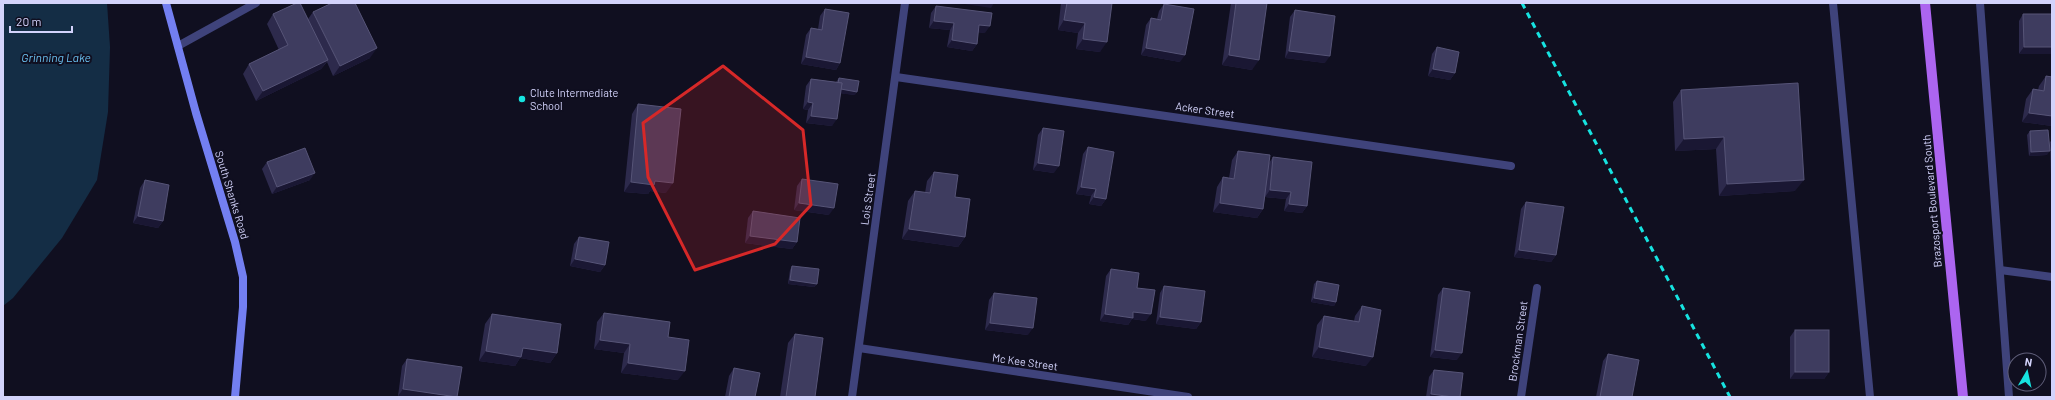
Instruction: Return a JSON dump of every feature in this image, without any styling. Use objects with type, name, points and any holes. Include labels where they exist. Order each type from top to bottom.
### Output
[{"type":"main road","name":"Brazosport Boulevard South","points":[[1925,3],[1962,397]]},
{"type":"street","name":"South Shanks Road","points":[[166,3],[196,113],[226,207],[243,277],[243,306],[235,397]]},
{"type":"street","points":[[178,46],[256,3]]},
{"type":"street","name":"Lois Street","points":[[852,397],[905,3]]},
{"type":"street","points":[[1833,3],[1870,397]]},
{"type":"street","points":[[1980,3],[2010,397]]},
{"type":"street","name":"Acker Street","points":[[896,77],[1511,166]]},
{"type":"street","points":[[2000,270],[2052,277]]},
{"type":"street","name":"Brockman Street","points":[[1521,397],[1537,288]]},
{"type":"street","name":"Mc Kee Street","points":[[859,348],[1188,397]]},
{"type":"highlighted area","points":[[723,66],[803,130],[811,205],[775,244],[695,270],[648,177],[643,123]]},
{"type":"water","name":"Grinning Lake","points":[[3,3],[107,3],[110,47],[108,112],[97,180],[62,238],[13,298],[3,306]]},
{"type":"building","points":[[300,3],[328,60],[263,91],[249,64],[288,45],[273,14]]},
{"type":"building","points":[[332,3],[355,3],[377,48],[340,66],[313,12]]},
{"type":"building","points":[[1067,3],[1112,3],[1107,42],[1083,39],[1085,23],[1064,20]]},
{"type":"building","points":[[1236,3],[1267,3],[1259,60],[1229,55]]},
{"type":"building","points":[[1164,4],[1194,9],[1185,55],[1146,48],[1151,18],[1161,20]]},
{"type":"building","points":[[936,6],[992,13],[990,26],[979,25],[977,44],[952,40],[954,23],[934,21]]},
{"type":"building","points":[[825,9],[849,13],[840,63],[806,57],[811,28],[822,30]]},
{"type":"building","points":[[1295,10],[1335,16],[1330,56],[1289,51]]},
{"type":"building","points":[[2023,14],[2052,14],[2052,47],[2024,47]]},
{"type":"building","points":[[1437,47],[1459,52],[1455,73],[1433,69]]},
{"type":"building","points":[[2046,76],[2052,77],[2052,116],[2029,113],[2033,89],[2044,91]]},
{"type":"building","points":[[839,78],[859,81],[857,92],[841,89],[842,83],[838,83]]},
{"type":"building","points":[[811,79],[842,83],[837,119],[811,116],[813,103],[808,102]]},
{"type":"building","points":[[1798,83],[1804,180],[1727,184],[1724,137],[1684,139],[1681,90]]},
{"type":"building","points":[[638,104],[681,109],[673,183],[655,181],[654,185],[631,182]]},
{"type":"building","points":[[1043,128],[1064,131],[1059,166],[1038,163]]},
{"type":"building","points":[[2048,130],[2050,151],[2031,152],[2030,131]]},
{"type":"building","points":[[1088,147],[1114,152],[1106,199],[1094,197],[1096,189],[1081,187]]},
{"type":"building","points":[[305,148],[315,173],[277,187],[267,162]]},
{"type":"building","points":[[1238,151],[1270,155],[1263,209],[1220,203],[1223,177],[1234,179]]},
{"type":"building","points":[[1273,157],[1312,162],[1307,206],[1289,204],[1291,192],[1270,190]]},
{"type":"building","points":[[934,172],[958,175],[955,197],[970,199],[965,237],[909,229],[915,191],[930,193]]},
{"type":"building","points":[[802,179],[838,184],[834,208],[799,203]]},
{"type":"building","points":[[145,180],[169,185],[163,221],[138,216]]},
{"type":"building","points":[[1526,202],[1564,207],[1556,255],[1519,250]]},
{"type":"building","points":[[753,211],[800,218],[797,242],[750,236]]},
{"type":"building","points":[[579,237],[609,242],[605,265],[575,259]]},
{"type":"building","points":[[792,266],[819,269],[817,284],[790,280]]},
{"type":"building","points":[[1111,269],[1139,273],[1137,288],[1155,290],[1151,314],[1133,312],[1133,318],[1105,314]]},
{"type":"building","points":[[1317,281],[1339,285],[1336,302],[1314,298]]},
{"type":"building","points":[[1164,286],[1205,291],[1201,322],[1160,317]]},
{"type":"building","points":[[1443,288],[1470,292],[1462,353],[1435,350]]},
{"type":"building","points":[[994,293],[1037,298],[1033,328],[990,323]]},
{"type":"building","points":[[1362,306],[1381,310],[1373,357],[1319,347],[1324,316],[1359,322]]},
{"type":"building","points":[[604,313],[670,322],[668,337],[689,340],[685,371],[628,363],[630,344],[600,340]]},
{"type":"building","points":[[492,314],[561,324],[557,353],[523,348],[521,357],[486,351]]},
{"type":"building","points":[[1795,330],[1829,330],[1829,372],[1795,372]]},
{"type":"building","points":[[795,334],[823,338],[815,397],[786,397]]},
{"type":"building","points":[[1608,354],[1639,360],[1632,397],[1600,397]]},
{"type":"building","points":[[407,359],[462,367],[457,397],[403,389]]},
{"type":"building","points":[[734,368],[760,373],[755,397],[729,397]]},
{"type":"building","points":[[1434,370],[1463,373],[1460,397],[1431,394]]},
{"type":"railway","points":[[1522,3],[1730,397]]},
{"type":"place","name":"Clute Intermediate School","points":[[522,99]]}]
